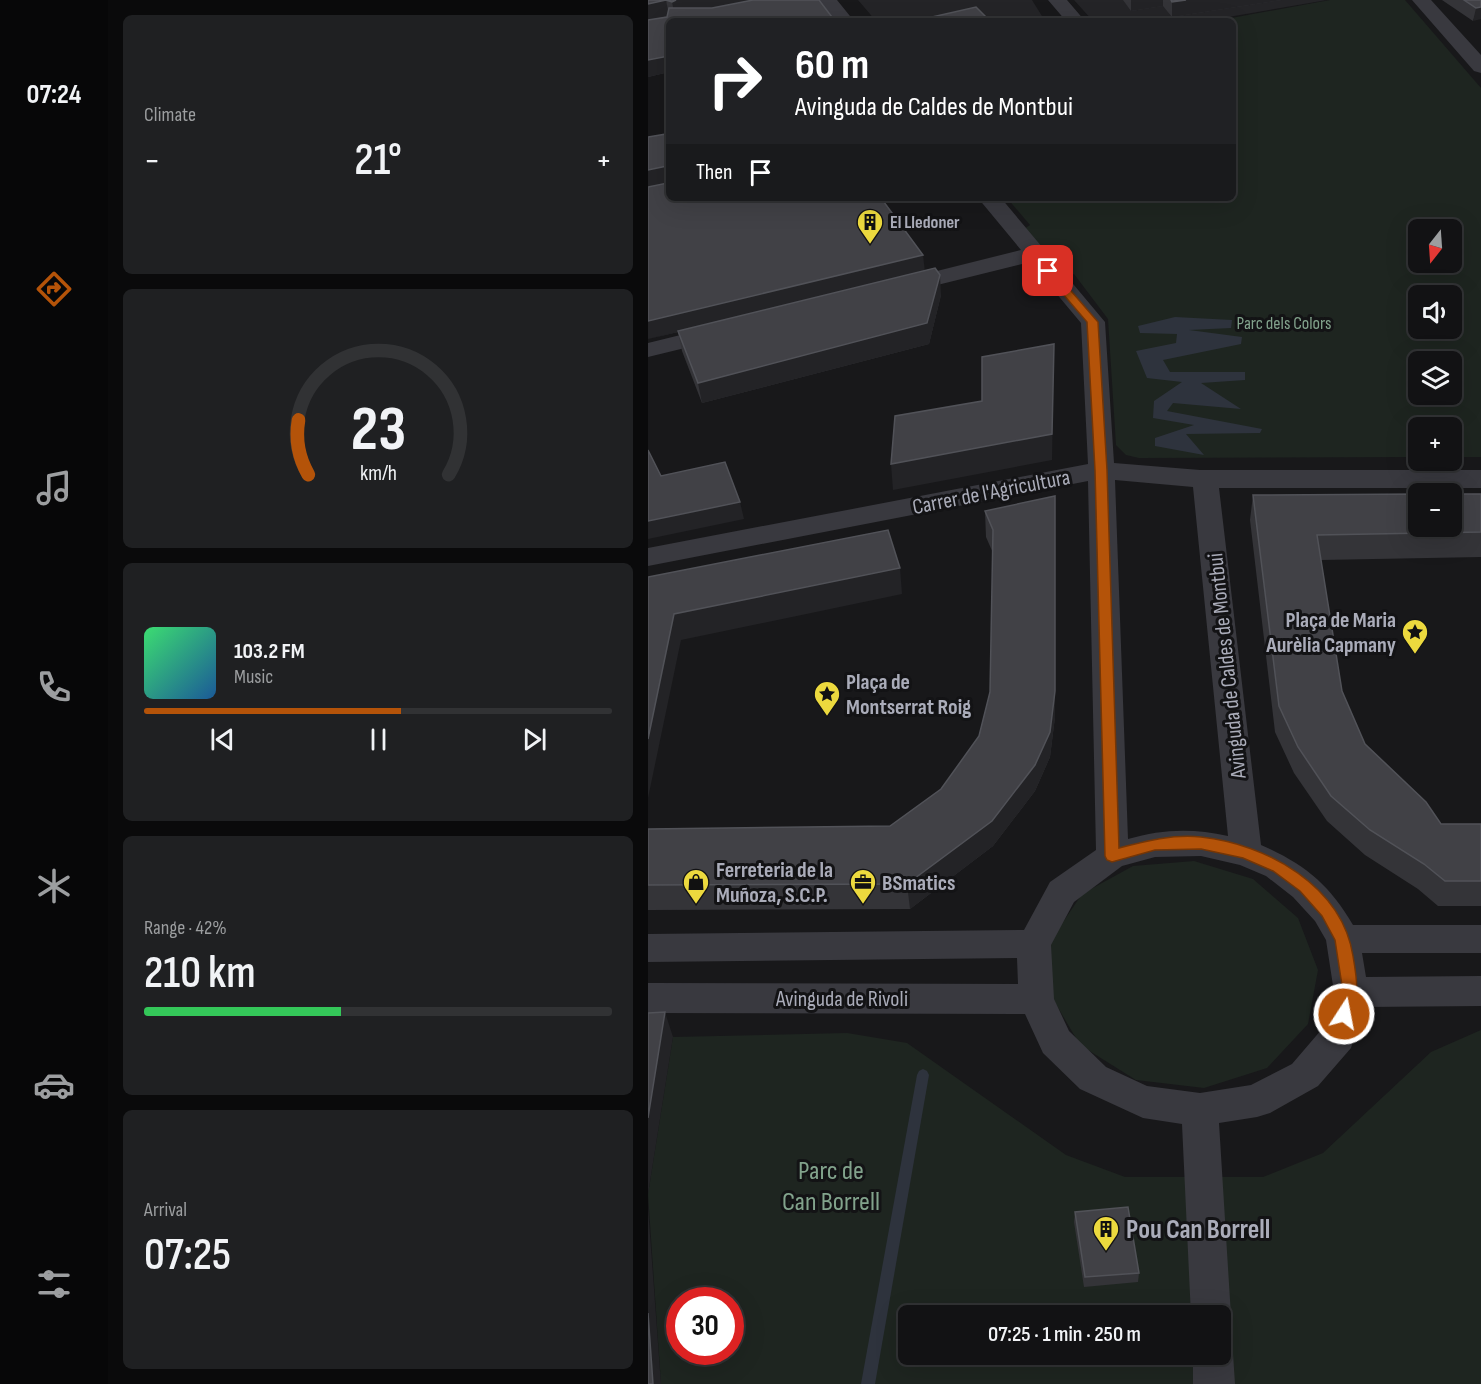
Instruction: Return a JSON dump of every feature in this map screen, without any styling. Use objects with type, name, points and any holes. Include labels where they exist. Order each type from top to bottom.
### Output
[{"type":"street","points":[[827,0],[842,18]]},
{"type":"street","points":[[1057,0],[1073,18]]},
{"type":"street","points":[[1421,0],[1481,67]]},
{"type":"street","points":[[990,201],[1093,322],[1101,470],[1112,856]]},
{"type":"street","points":[[877,293],[1034,254]]},
{"type":"street","points":[[648,350],[740,327]]},
{"type":"street","name":"Carrer de l'Agricultura","points":[[648,557],[1101,470],[1205,479],[1481,479]]},
{"type":"street","name":"Avinguda de Caldes de Montbui","points":[[1205,479],[1246,853]]},
{"type":"street","points":[[1201,843],[1246,853],[1278,867],[1305,887],[1327,911],[1343,939],[1351,992],[1338,1037],[1305,1075],[1257,1101],[1200,1110],[1143,1102],[1093,1078],[1056,1042],[1036,999],[1034,944],[1062,892],[1112,856],[1155,844],[1201,843]]},
{"type":"street","points":[[1343,939],[1481,939]]},
{"type":"street","points":[[648,948],[1034,944]]},
{"type":"street","points":[[1351,992],[1481,991]]},
{"type":"street","name":"Avinguda de Rivoli","points":[[648,998],[1036,999]]},
{"type":"street","points":[[1200,1110],[1210,1305]]},
{"type":"street","points":[[1213,1365],[1214,1384]]},
{"type":"shaded area","points":[[858,0],[1032,0],[1043,18],[873,18]]},
{"type":"shaded area","points":[[1074,0],[1327,0],[1222,18],[1090,18]]},
{"type":"shaded area","points":[[1175,317],[1232,320],[1231,328],[1189,330],[1242,337],[1241,344],[1163,360],[1170,372],[1245,372],[1245,380],[1201,383],[1241,409],[1173,403],[1167,411],[1262,429],[1260,433],[1186,434],[1204,455],[1155,446],[1155,438],[1194,425],[1153,418],[1154,401],[1182,382],[1147,378],[1136,351],[1176,343],[1177,334],[1140,333],[1138,326]]},
{"type":"green space","name":"Parc dels Colors","points":[[1330,0],[1405,0],[1481,88],[1481,457],[1462,457],[1462,417],[1408,417],[1408,457],[1139,458],[1126,455],[1116,445],[1108,319],[1074,274],[1064,277],[1024,229],[1030,225],[1010,201],[1236,201],[1236,18],[1231,18]]},
{"type":"green space","points":[[1194,861],[1253,879],[1298,918],[1318,970],[1308,1024],[1267,1068],[1204,1088],[1136,1080],[1080,1045],[1050,994],[1051,940],[1082,894],[1133,866]]},
{"type":"green space","name":"Parc de Can Borrell","points":[[1481,1030],[1481,1384],[661,1384],[648,1194],[673,1037],[847,1033],[907,1043],[1066,1155],[1125,1177],[1263,1177],[1323,1153],[1431,1052]]},
{"type":"building","points":[[648,0],[666,0],[648,4]]},
{"type":"building","points":[[753,0],[819,0],[833,18],[666,18],[666,57],[648,60],[648,20],[667,17],[669,8],[712,8]]},
{"type":"building","points":[[1464,0],[1481,0],[1481,7],[1476,8]]},
{"type":"building","points":[[976,7],[987,18],[928,18]]},
{"type":"building","points":[[666,134],[666,166],[648,170],[648,137]]},
{"type":"building","points":[[666,183],[666,201],[883,201],[923,255],[648,321],[648,187]]},
{"type":"building","points":[[935,268],[940,275],[927,323],[698,383],[678,331]]},
{"type":"building","points":[[1054,344],[1052,434],[891,464],[895,416],[982,401],[982,357]]},
{"type":"building","points":[[648,450],[661,476],[725,462],[740,502],[648,521]]},
{"type":"building","points":[[1408,494],[1408,533],[1317,535],[1342,691],[1365,744],[1426,802],[1441,824],[1481,824],[1481,881],[1445,881],[1424,864],[1370,830],[1331,796],[1298,747],[1279,706],[1253,495]]},
{"type":"building","points":[[1462,494],[1481,494],[1481,532],[1462,532]]},
{"type":"building","points":[[1055,496],[1055,691],[1050,732],[1035,765],[992,821],[907,884],[648,885],[648,829],[890,826],[941,789],[979,736],[990,692],[993,530],[985,511]]},
{"type":"building","points":[[888,530],[900,568],[674,614],[648,739],[648,577]]},
{"type":"building","points":[[665,1012],[648,1118],[648,1013]]},
{"type":"building","name":"Pou Can Borrell","points":[[1128,1207],[1139,1273],[1085,1277],[1075,1212]]},
{"type":"building","points":[[648,1313],[653,1384],[648,1384]]},
{"type":"waterway","points":[[868,1384],[923,1075]]},
{"type":"place","name":"El Lledoner","points":[[870,245]]},
{"type":"place","name":"Plaça de Maria Aurèlia Capmany","points":[[1415,655]]},
{"type":"place","name":"Plaça de Montserrat Roig","points":[[827,717]]},
{"type":"place","name":"Ferreteria de la Muñoza, S.C.P.","points":[[696,905]]},
{"type":"place","name":"BSmatics","points":[[863,905]]},
{"type":"place","name":"Pou Can Borrell","points":[[1106,1252]]},
{"type":"route","points":[[1048,271],[1093,322],[1101,470],[1112,856],[1155,844],[1201,843],[1246,853],[1278,867],[1305,887],[1327,911],[1343,939],[1351,992],[1344,1014]]}]
